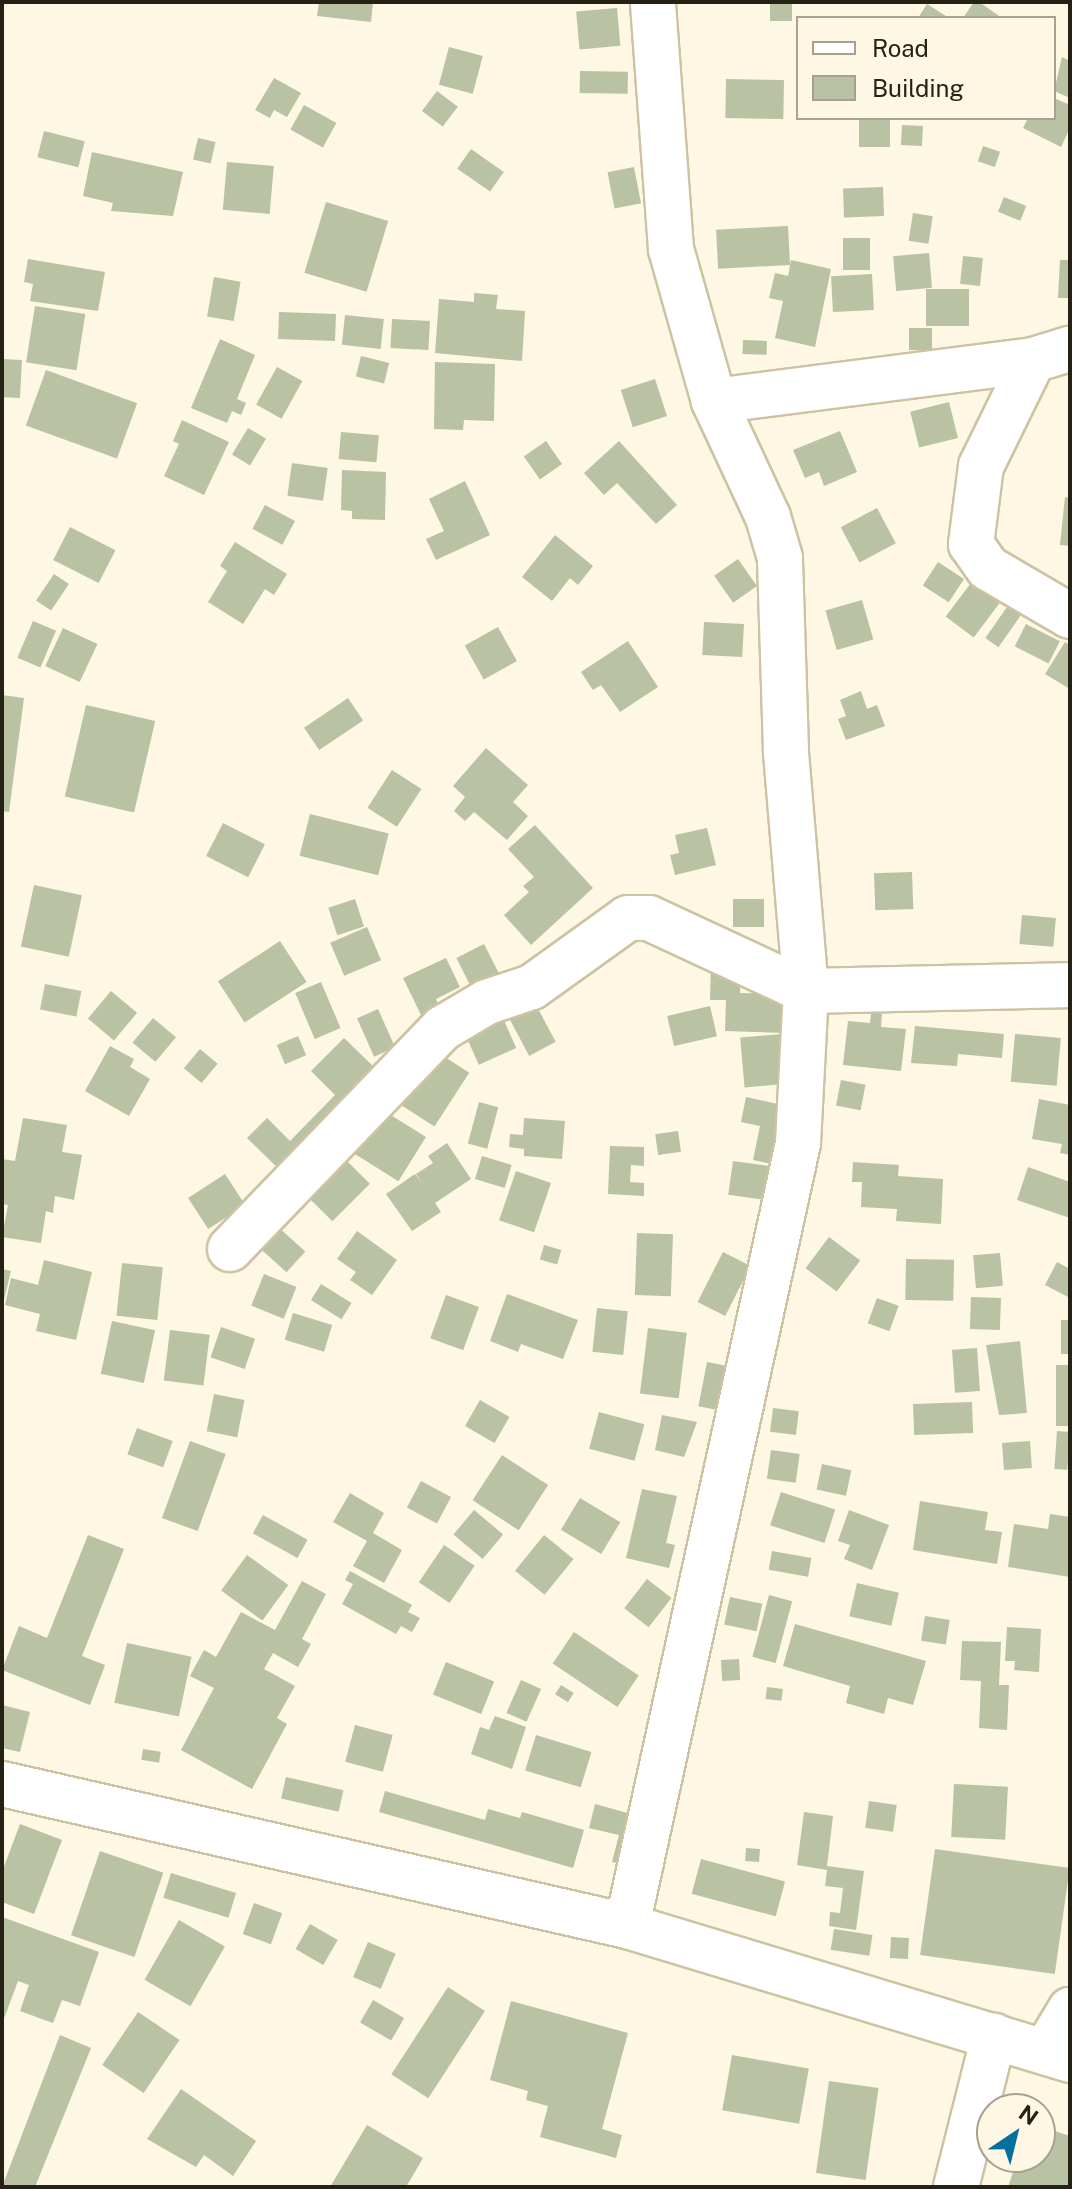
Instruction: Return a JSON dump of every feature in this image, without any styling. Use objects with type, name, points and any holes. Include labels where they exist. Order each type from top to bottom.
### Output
[{"type":"street","points":[[627,1926],[798,1143],[806,991],[786,751],[780,558],[768,517],[714,401],[671,249],[653,2]]},
{"type":"street","points":[[714,401],[1051,354]]},
{"type":"street","points":[[1051,354],[981,466],[971,544],[988,568],[1070,616]]},
{"type":"street","points":[[230,1249],[443,1028],[487,1002],[532,987],[628,918],[649,918],[806,991],[1070,985]]},
{"type":"street","points":[[2,1784],[627,1926],[1058,2055],[1070,2010]]},
{"type":"street","points":[[956,2187],[994,2036]]},
{"type":"building","points":[[319,2],[373,2],[371,22],[317,16]]},
{"type":"building","points":[[770,2],[792,2],[792,21],[770,21]]},
{"type":"building","points":[[974,2],[979,2],[999,16],[964,16]]},
{"type":"building","points":[[927,4],[946,16],[919,16]]},
{"type":"building","points":[[617,8],[620,46],[579,49],[576,12]]},
{"type":"building","points":[[449,47],[483,56],[473,94],[439,85]]},
{"type":"building","points":[[1062,57],[1070,61],[1070,98],[1056,92]]},
{"type":"building","points":[[580,71],[628,72],[628,94],[580,93]]},
{"type":"building","points":[[274,78],[301,93],[287,117],[274,110],[270,118],[255,110]]},
{"type":"building","points":[[726,79],[784,80],[783,119],[725,118]]},
{"type":"building","points":[[437,91],[458,107],[443,127],[422,111]]},
{"type":"building","points":[[1056,99],[1070,105],[1070,128],[1061,147],[1023,128],[1027,120],[1056,120]]},
{"type":"building","points":[[304,105],[336,123],[323,147],[290,129]]},
{"type":"building","points":[[859,120],[890,120],[890,147],[859,147]]},
{"type":"building","points":[[902,125],[923,126],[922,146],[901,145]]},
{"type":"building","points":[[44,131],[85,141],[78,167],[37,157]]},
{"type":"building","points":[[198,138],[216,142],[211,163],[193,159]]},
{"type":"building","points":[[983,146],[1000,152],[995,167],[978,161]]},
{"type":"building","points":[[471,149],[504,172],[490,192],[457,169]]},
{"type":"building","points":[[92,152],[183,172],[173,216],[111,211],[113,203],[83,196]]},
{"type":"building","points":[[227,162],[274,166],[270,214],[223,210]]},
{"type":"building","points":[[634,167],[641,203],[615,208],[607,172]]},
{"type":"building","points":[[883,187],[884,216],[844,217],[843,188]]},
{"type":"building","points":[[1004,197],[1026,206],[1020,221],[998,212]]},
{"type":"building","points":[[326,202],[388,221],[367,292],[304,273]]},
{"type":"building","points":[[913,213],[933,216],[928,244],[909,241]]},
{"type":"building","points":[[788,226],[790,265],[718,269],[716,230]]},
{"type":"building","points":[[843,238],[870,238],[870,270],[843,270]]},
{"type":"building","points":[[929,253],[932,288],[896,291],[893,256]]},
{"type":"building","points":[[963,256],[983,258],[980,286],[960,284]]},
{"type":"building","points":[[28,259],[105,272],[98,311],[30,301],[33,284],[24,282]]},
{"type":"building","points":[[791,260],[831,269],[815,347],[775,338],[783,301],[769,298],[775,273],[788,276]]},
{"type":"building","points":[[1060,260],[1070,260],[1070,298],[1058,298]]},
{"type":"building","points":[[872,274],[874,310],[833,312],[831,276]]},
{"type":"building","points":[[214,277],[241,282],[234,321],[207,316]]},
{"type":"building","points":[[926,289],[969,289],[969,326],[926,326]]},
{"type":"building","points":[[474,293],[498,295],[496,309],[525,311],[522,361],[435,353],[439,299],[474,302]]},
{"type":"building","points":[[35,306],[85,314],[76,370],[26,362]]},
{"type":"building","points":[[279,312],[336,314],[335,341],[278,339]]},
{"type":"building","points":[[345,315],[384,319],[381,349],[342,345]]},
{"type":"building","points":[[392,319],[430,321],[428,350],[390,348]]},
{"type":"building","points":[[909,328],[932,328],[932,350],[909,350]]},
{"type":"building","points":[[220,339],[255,355],[237,399],[246,403],[241,415],[232,411],[227,423],[191,408]]},
{"type":"building","points":[[743,340],[767,341],[766,355],[743,354]]},
{"type":"building","points":[[361,356],[389,363],[384,383],[356,376]]},
{"type":"building","points":[[2,359],[22,360],[20,398],[2,397]]},
{"type":"building","points":[[435,362],[495,364],[494,421],[464,420],[463,430],[434,429]]},
{"type":"building","points":[[277,367],[302,381],[282,419],[256,405]]},
{"type":"building","points":[[46,370],[137,403],[117,459],[26,425]]},
{"type":"building","points":[[655,379],[667,416],[633,427],[621,390]]},
{"type":"building","points":[[949,402],[958,438],[919,448],[910,412]]},
{"type":"building","points":[[182,420],[229,442],[204,495],[164,476],[179,444],[173,441]]},
{"type":"building","points":[[248,428],[266,439],[250,465],[232,455]]},
{"type":"building","points":[[840,431],[857,472],[824,486],[819,472],[805,478],[793,450]]},
{"type":"building","points":[[341,432],[379,435],[377,462],[339,459]]},
{"type":"building","points":[[546,441],[562,464],[540,479],[524,456]]},
{"type":"building","points":[[619,441],[677,505],[656,524],[617,483],[604,495],[584,473]]},
{"type":"building","points":[[292,463],[328,468],[323,501],[287,496]]},
{"type":"building","points":[[342,470],[386,472],[385,520],[352,519],[352,511],[341,510]]},
{"type":"building","points":[[465,481],[490,535],[436,560],[426,539],[444,531],[429,499]]},
{"type":"building","points":[[1065,497],[1070,498],[1070,546],[1060,545]]},
{"type":"building","points":[[265,505],[295,521],[282,545],[252,529]]},
{"type":"building","points":[[877,508],[896,543],[860,563],[841,527]]},
{"type":"building","points":[[70,527],[115,550],[99,583],[53,560]]},
{"type":"building","points":[[555,535],[593,566],[578,585],[570,578],[552,601],[522,577]]},
{"type":"building","points":[[235,542],[287,574],[274,595],[265,589],[243,624],[208,602],[227,571],[220,566]]},
{"type":"building","points":[[738,559],[757,586],[733,603],[714,576]]},
{"type":"building","points":[[938,562],[964,579],[949,602],[923,585]]},
{"type":"building","points":[[54,574],[69,584],[51,611],[36,601]]},
{"type":"building","points":[[977,575],[1005,596],[974,638],[946,617]]},
{"type":"building","points":[[1014,597],[1027,606],[998,647],[985,638]]},
{"type":"building","points":[[862,600],[873,639],[837,650],[825,610]]},
{"type":"building","points":[[33,621],[56,631],[40,668],[17,658]]},
{"type":"building","points":[[704,622],[744,624],[742,657],[702,655]]},
{"type":"building","points":[[1026,624],[1060,641],[1049,664],[1015,646]]},
{"type":"building","points":[[498,627],[517,661],[484,680],[465,645]]},
{"type":"building","points":[[63,628],[97,644],[80,682],[45,666]]},
{"type":"building","points":[[628,641],[658,687],[620,712],[601,685],[593,690],[581,672]]},
{"type":"building","points":[[1065,642],[1070,645],[1070,689],[1045,674]]},
{"type":"building","points":[[861,691],[867,709],[877,705],[885,726],[846,740],[838,719],[846,716],[840,700]]},
{"type":"building","points":[[2,695],[24,698],[9,812],[2,811]]},
{"type":"building","points":[[348,698],[363,720],[319,750],[304,728]]},
{"type":"building","points":[[86,705],[155,721],[134,813],[65,797]]},
{"type":"building","points":[[486,748],[528,785],[513,802],[528,816],[507,840],[474,812],[465,821],[454,811],[465,797],[453,786]]},
{"type":"building","points":[[392,770],[421,789],[397,827],[367,808]]},
{"type":"building","points":[[310,814],[389,834],[378,875],[300,856]]},
{"type":"building","points":[[223,823],[265,844],[248,877],[206,856]]},
{"type":"building","points":[[535,825],[593,888],[531,945],[504,915],[529,892],[523,886],[534,877],[508,849]]},
{"type":"building","points":[[707,828],[716,865],[675,875],[670,855],[679,853],[675,835]]},
{"type":"building","points":[[912,872],[913,909],[875,910],[874,873]]},
{"type":"building","points":[[34,885],[82,895],[69,957],[21,947]]},
{"type":"building","points":[[355,899],[364,927],[337,935],[328,908]]},
{"type":"building","points":[[733,899],[764,899],[764,927],[733,927]]},
{"type":"building","points":[[1022,915],[1056,918],[1053,947],[1019,944]]},
{"type":"building","points":[[367,927],[381,960],[344,976],[330,943]]},
{"type":"building","points":[[280,941],[307,982],[245,1022],[218,981]]},
{"type":"building","points":[[484,944],[499,973],[471,987],[456,958]]},
{"type":"building","points":[[446,958],[460,987],[436,999],[441,1010],[423,1019],[403,978]]},
{"type":"building","points":[[711,963],[741,964],[740,993],[787,994],[786,1033],[725,1031],[726,1000],[710,1000]]},
{"type":"building","points":[[321,982],[341,1028],[315,1039],[295,993]]},
{"type":"building","points":[[45,984],[81,991],[76,1017],[40,1010]]},
{"type":"building","points":[[111,991],[137,1013],[114,1040],[88,1019]]},
{"type":"building","points":[[535,1003],[556,1042],[529,1056],[509,1017]]},
{"type":"building","points":[[710,1006],[717,1036],[674,1046],[667,1016]]},
{"type":"building","points":[[378,1009],[395,1047],[374,1057],[357,1018]]},
{"type":"building","points":[[871,1013],[882,1014],[881,1027],[906,1029],[901,1071],[843,1065],[848,1021],[870,1023]]},
{"type":"building","points":[[502,1016],[516,1048],[479,1065],[465,1033]]},
{"type":"building","points":[[153,1018],[176,1037],[155,1062],[132,1043]]},
{"type":"building","points":[[915,1026],[1004,1034],[1002,1058],[958,1054],[957,1066],[911,1063]]},
{"type":"building","points":[[793,1033],[797,1083],[745,1087],[740,1038]]},
{"type":"building","points":[[1015,1034],[1061,1038],[1057,1086],[1011,1082]]},
{"type":"building","points":[[298,1036],[306,1055],[285,1064],[277,1045]]},
{"type":"building","points":[[344,1038],[374,1067],[341,1101],[350,1109],[285,1175],[247,1138],[267,1118],[290,1141],[335,1095],[311,1071]]},
{"type":"building","points":[[110,1046],[134,1059],[130,1067],[150,1079],[129,1116],[85,1091]]},
{"type":"building","points":[[200,1049],[218,1064],[202,1083],[184,1068]]},
{"type":"building","points":[[434,1050],[469,1073],[434,1127],[399,1104]]},
{"type":"building","points":[[841,1080],[866,1085],[861,1110],[836,1106]]},
{"type":"building","points":[[746,1097],[791,1107],[772,1164],[753,1160],[760,1126],[741,1122]]},
{"type":"building","points":[[1039,1099],[1070,1105],[1070,1155],[1060,1153],[1062,1144],[1032,1139]]},
{"type":"building","points":[[479,1102],[498,1107],[487,1149],[468,1144]]},
{"type":"building","points":[[381,1109],[426,1137],[398,1181],[353,1153]]},
{"type":"building","points":[[23,1118],[67,1125],[62,1152],[82,1155],[74,1200],[55,1196],[53,1213],[46,1211],[41,1243],[2,1237],[8,1205],[2,1204],[2,1159],[15,1161]]},
{"type":"building","points":[[524,1118],[565,1121],[562,1159],[524,1156],[524,1149],[509,1147],[510,1134],[523,1135]]},
{"type":"building","points":[[678,1131],[681,1152],[658,1155],[655,1134]]},
{"type":"building","points":[[447,1143],[471,1179],[435,1203],[441,1212],[412,1231],[386,1194],[415,1174],[422,1183],[416,1174],[433,1163],[428,1156]]},
{"type":"building","points":[[610,1146],[644,1147],[644,1166],[631,1165],[630,1182],[644,1183],[644,1196],[608,1194]]},
{"type":"building","points":[[482,1156],[512,1165],[505,1188],[475,1179]]},
{"type":"building","points":[[343,1157],[370,1184],[332,1221],[306,1194]]},
{"type":"building","points":[[733,1161],[781,1168],[776,1201],[728,1195]]},
{"type":"building","points":[[853,1162],[899,1165],[898,1176],[943,1179],[941,1224],[896,1221],[897,1209],[861,1207],[862,1182],[852,1182]]},
{"type":"building","points":[[1028,1167],[1070,1182],[1070,1218],[1017,1200]]},
{"type":"building","points":[[516,1171],[551,1183],[534,1232],[499,1220]]},
{"type":"building","points":[[225,1174],[245,1205],[208,1229],[188,1198]]},
{"type":"building","points":[[277,1226],[305,1251],[287,1272],[258,1247]]},
{"type":"building","points":[[357,1231],[397,1260],[372,1295],[350,1280],[356,1272],[337,1259]]},
{"type":"building","points":[[637,1233],[673,1234],[671,1296],[635,1295]]},
{"type":"building","points":[[829,1237],[860,1260],[837,1292],[806,1268]]},
{"type":"building","points":[[544,1245],[561,1250],[557,1264],[540,1259]]},
{"type":"building","points":[[723,1252],[751,1266],[725,1316],[698,1302]]},
{"type":"building","points":[[1000,1253],[1003,1286],[976,1288],[973,1255]]},
{"type":"building","points":[[906,1259],[954,1260],[953,1301],[905,1300]]},
{"type":"building","points":[[44,1260],[92,1272],[76,1340],[36,1331],[40,1314],[5,1305],[11,1278],[38,1285]]},
{"type":"building","points":[[1057,1262],[1070,1269],[1070,1298],[1045,1285]]},
{"type":"building","points":[[122,1263],[163,1267],[157,1320],[116,1316]]},
{"type":"building","points":[[2,1269],[11,1271],[3,1304],[2,1304]]},
{"type":"building","points":[[264,1274],[296,1287],[284,1319],[251,1306]]},
{"type":"building","points":[[321,1284],[352,1303],[341,1319],[311,1300]]},
{"type":"building","points":[[507,1294],[578,1320],[563,1359],[521,1344],[518,1352],[490,1341]]},
{"type":"building","points":[[446,1295],[479,1307],[463,1350],[430,1338]]},
{"type":"building","points":[[971,1297],[1001,1298],[1000,1330],[970,1329]]},
{"type":"building","points":[[877,1298],[899,1306],[889,1331],[868,1323]]},
{"type":"building","points":[[597,1308],[628,1311],[623,1355],[592,1352]]},
{"type":"building","points":[[293,1313],[332,1325],[324,1352],[285,1340]]},
{"type":"building","points":[[1061,1320],[1070,1320],[1070,1354],[1061,1354]]},
{"type":"building","points":[[112,1321],[155,1330],[144,1383],[101,1374]]},
{"type":"building","points":[[221,1327],[255,1339],[245,1369],[211,1357]]},
{"type":"building","points":[[648,1328],[687,1333],[679,1398],[640,1394]]},
{"type":"building","points":[[170,1330],[210,1335],[203,1385],[164,1381]]},
{"type":"building","points":[[1020,1341],[1027,1413],[999,1415],[986,1345]]},
{"type":"building","points":[[977,1348],[980,1391],[955,1393],[952,1350]]},
{"type":"building","points":[[707,1362],[733,1367],[724,1411],[698,1406]]},
{"type":"building","points":[[1056,1365],[1070,1365],[1070,1426],[1056,1426]]},
{"type":"building","points":[[214,1394],[244,1400],[237,1437],[207,1431]]},
{"type":"building","points":[[480,1400],[509,1417],[494,1443],[465,1426]]},
{"type":"building","points":[[972,1402],[973,1433],[914,1435],[913,1404]]},
{"type":"building","points":[[773,1408],[799,1411],[796,1435],[770,1432]]},
{"type":"building","points":[[599,1412],[644,1424],[635,1461],[589,1449]]},
{"type":"building","points":[[662,1415],[697,1422],[684,1457],[655,1450]]},
{"type":"building","points":[[137,1428],[173,1441],[163,1467],[127,1454]]},
{"type":"building","points":[[1057,1431],[1070,1432],[1067,1470],[1054,1469]]},
{"type":"building","points":[[190,1441],[226,1454],[198,1531],[162,1518]]},
{"type":"building","points":[[1030,1441],[1032,1468],[1004,1470],[1002,1443]]},
{"type":"building","points":[[771,1450],[800,1454],[796,1483],[767,1479]]},
{"type":"building","points":[[502,1455],[548,1485],[519,1530],[473,1500]]},
{"type":"building","points":[[822,1464],[851,1470],[846,1496],[817,1489]]},
{"type":"building","points":[[421,1481],[451,1497],[437,1523],[407,1507]]},
{"type":"building","points":[[642,1489],[677,1496],[666,1543],[675,1545],[669,1568],[626,1558]]},
{"type":"building","points":[[781,1492],[835,1510],[824,1543],[770,1525]]},
{"type":"building","points":[[350,1493],[384,1513],[373,1533],[402,1550],[384,1583],[353,1566],[367,1541],[333,1522]]},
{"type":"building","points":[[580,1498],[620,1522],[601,1554],[561,1530]]},
{"type":"building","points":[[920,1501],[988,1512],[985,1530],[1002,1532],[997,1564],[913,1550]]},
{"type":"building","points":[[474,1510],[503,1534],[483,1559],[453,1535]]},
{"type":"building","points":[[849,1510],[889,1525],[872,1570],[844,1559],[850,1545],[838,1541]]},
{"type":"building","points":[[1050,1514],[1070,1517],[1070,1577],[1008,1567],[1014,1524],[1048,1529]]},
{"type":"building","points":[[263,1515],[308,1540],[297,1558],[253,1533]]},
{"type":"building","points":[[88,1535],[124,1549],[82,1656],[105,1665],[90,1705],[2,1670],[19,1626],[47,1638]]},
{"type":"building","points":[[544,1535],[574,1559],[545,1595],[515,1571]]},
{"type":"building","points":[[444,1545],[475,1566],[450,1603],[419,1582]]},
{"type":"building","points":[[772,1551],[811,1558],[808,1577],[769,1570]]},
{"type":"building","points":[[247,1555],[288,1585],[262,1621],[221,1591]]},
{"type":"building","points":[[350,1571],[412,1605],[408,1612],[420,1618],[412,1632],[401,1626],[396,1634],[342,1604],[353,1584],[345,1580]]},
{"type":"building","points":[[647,1579],[671,1598],[649,1627],[624,1608]]},
{"type":"building","points":[[302,1581],[326,1594],[302,1639],[311,1644],[298,1667],[273,1653],[264,1669],[295,1686],[277,1718],[287,1724],[252,1789],[181,1750],[214,1688],[190,1676],[204,1650],[216,1657],[241,1612],[275,1630]]},
{"type":"building","points":[[857,1583],[899,1593],[891,1626],[849,1616]]},
{"type":"building","points":[[769,1595],[792,1601],[776,1663],[752,1657]]},
{"type":"building","points":[[730,1597],[762,1604],[756,1631],[724,1624]]},
{"type":"building","points":[[925,1616],[950,1620],[946,1645],[921,1641]]},
{"type":"building","points":[[795,1624],[926,1661],[913,1705],[888,1698],[884,1714],[846,1703],[850,1686],[783,1666]]},
{"type":"building","points":[[1007,1627],[1041,1629],[1039,1672],[1014,1670],[1015,1661],[1005,1661]]},
{"type":"building","points":[[574,1632],[639,1676],[617,1707],[553,1664]]},
{"type":"building","points":[[962,1641],[1001,1642],[999,1685],[1009,1685],[1007,1730],[979,1728],[981,1681],[960,1680]]},
{"type":"building","points":[[127,1643],[192,1657],[179,1716],[114,1703]]},
{"type":"building","points":[[739,1659],[740,1680],[722,1681],[721,1660]]},
{"type":"building","points":[[446,1662],[494,1681],[481,1714],[433,1694]]},
{"type":"building","points":[[521,1680],[541,1689],[526,1722],[506,1713]]},
{"type":"building","points":[[561,1685],[574,1693],[568,1702],[555,1694]]},
{"type":"building","points":[[767,1687],[783,1689],[781,1701],[766,1699]]},
{"type":"building","points":[[2,1705],[30,1712],[20,1752],[2,1748]]},
{"type":"building","points":[[495,1716],[526,1727],[512,1769],[471,1754],[480,1727],[489,1730]]},
{"type":"building","points":[[355,1725],[393,1735],[383,1772],[345,1762]]},
{"type":"building","points":[[536,1735],[591,1752],[581,1787],[525,1770]]},
{"type":"building","points":[[143,1749],[161,1752],[159,1763],[141,1760]]},
{"type":"building","points":[[286,1777],[343,1790],[339,1812],[281,1798]]},
{"type":"building","points":[[954,1784],[1008,1787],[1005,1840],[951,1837]]},
{"type":"building","points":[[385,1791],[485,1820],[488,1809],[520,1818],[522,1812],[584,1830],[573,1868],[379,1812]]},
{"type":"building","points":[[869,1801],[897,1805],[893,1832],[865,1828]]},
{"type":"building","points":[[595,1804],[642,1817],[629,1866],[612,1862],[619,1835],[589,1828]]},
{"type":"building","points":[[804,1812],[833,1816],[827,1866],[864,1871],[856,1930],[829,1926],[830,1912],[840,1913],[843,1888],[825,1886],[827,1870],[797,1865]]},
{"type":"building","points":[[20,1824],[62,1840],[34,1914],[2,1902],[2,1872]]},
{"type":"building","points":[[746,1848],[760,1849],[759,1862],[745,1861]]},
{"type":"building","points":[[935,1849],[1070,1868],[1055,1974],[920,1955]]},
{"type":"building","points":[[100,1851],[163,1873],[134,1957],[71,1935]]},
{"type":"building","points":[[701,1859],[785,1882],[776,1916],[692,1894]]},
{"type":"building","points":[[171,1873],[236,1893],[228,1918],[163,1898]]},
{"type":"building","points":[[254,1903],[282,1913],[271,1944],[243,1934]]},
{"type":"building","points":[[2,1917],[99,1952],[80,2006],[62,2000],[53,2023],[20,2011],[29,1985],[18,1981],[2,2024]]},
{"type":"building","points":[[179,1920],[225,1946],[190,2006],[144,1980]]},
{"type":"building","points":[[310,1924],[338,1940],[323,1965],[296,1949]]},
{"type":"building","points":[[834,1929],[873,1935],[869,1956],[831,1950]]},
{"type":"building","points":[[891,1937],[909,1938],[908,1959],[890,1958]]},
{"type":"building","points":[[368,1942],[396,1954],[381,1989],[353,1977]]},
{"type":"building","points":[[448,1987],[485,2011],[428,2098],[391,2074]]},
{"type":"building","points":[[373,2000],[404,2018],[391,2041],[360,2023]]},
{"type":"building","points":[[511,2001],[628,2033],[602,2129],[622,2135],[616,2158],[540,2137],[548,2106],[526,2100],[528,2091],[490,2080]]},
{"type":"building","points":[[138,2012],[179,2040],[144,2093],[102,2065]]},
{"type":"building","points":[[60,2035],[91,2048],[35,2187],[2,2187]]},
{"type":"building","points":[[732,2055],[809,2069],[799,2124],[722,2110]]},
{"type":"building","points":[[829,2081],[879,2088],[866,2180],[816,2173]]},
{"type":"building","points":[[181,2089],[256,2141],[233,2176],[204,2155],[196,2167],[147,2139]]},
{"type":"building","points":[[367,2125],[423,2158],[406,2187],[330,2187]]},
{"type":"building","points":[[1056,2131],[1070,2136],[1070,2187],[1008,2187],[1013,2173],[1056,2173]]}]
